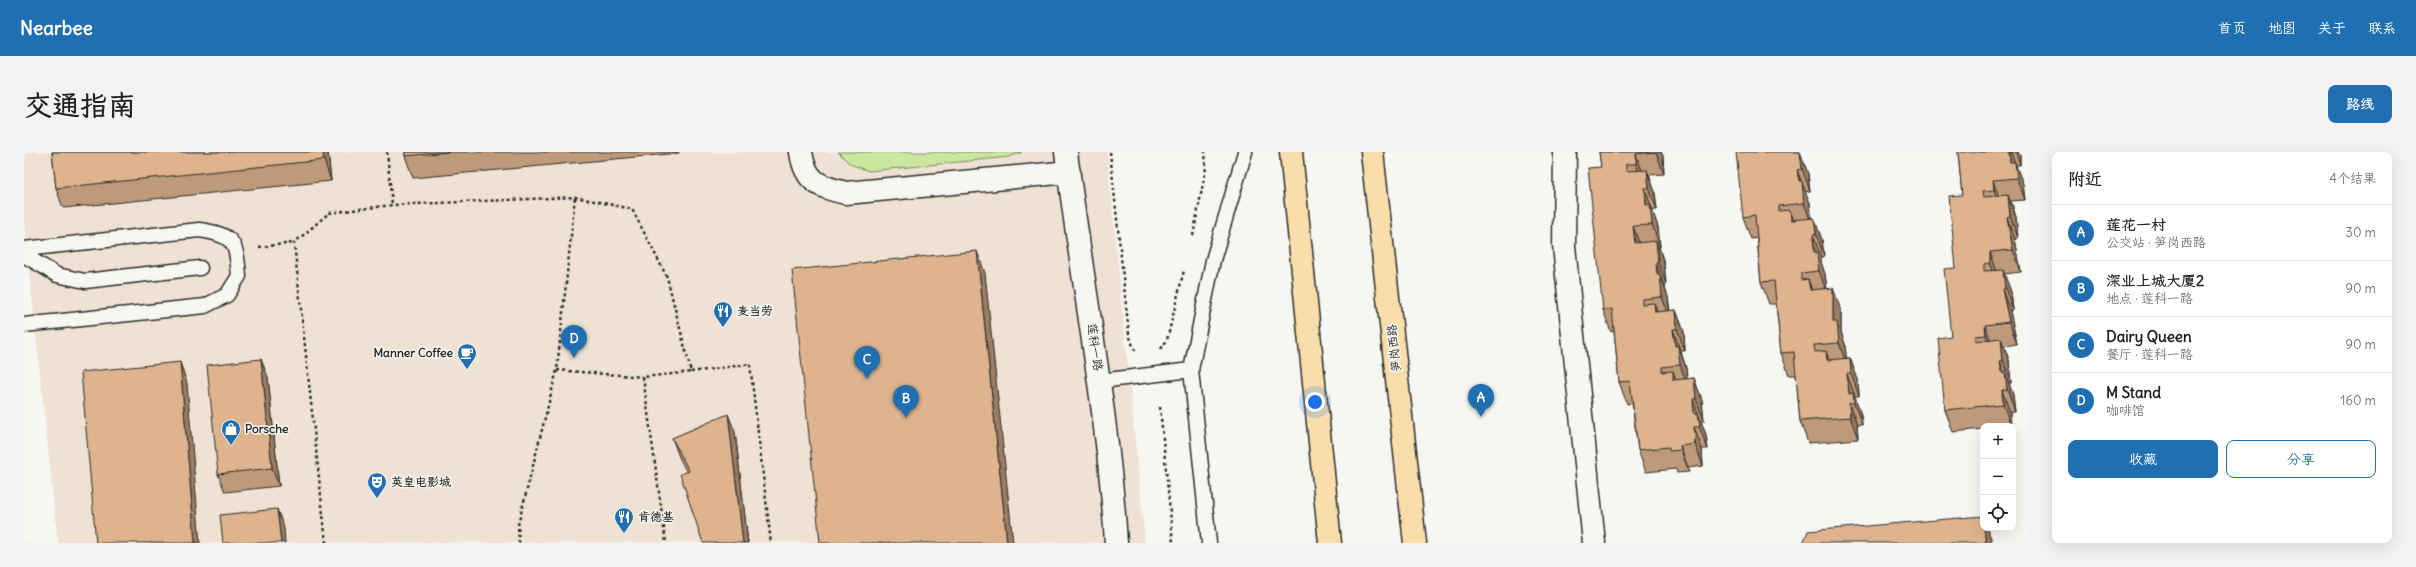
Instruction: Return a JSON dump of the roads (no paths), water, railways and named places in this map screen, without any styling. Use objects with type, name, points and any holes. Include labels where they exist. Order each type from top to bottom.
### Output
[{"type":"main road","points":[[1291,152],[1330,543]]},
{"type":"main road","name":"笋岗西路","points":[[1372,152],[1415,543]]},
{"type":"street","points":[[801,152],[806,172],[816,184],[846,193],[1068,162]]},
{"type":"street","points":[[1564,152],[1564,246],[1594,543]]},
{"type":"street","name":"莲科一路","points":[[1068,162],[1100,381],[1113,496],[1116,543]]},
{"type":"lane","points":[[1209,543],[1191,370],[1213,260],[1245,152]]},
{"type":"lane","points":[[24,249],[199,230],[222,234],[236,249],[239,276],[227,295],[205,306],[24,325]]},
{"type":"lane","points":[[24,255],[56,275],[85,280],[200,268]]},
{"type":"lane","points":[[1100,381],[1191,370]]},
{"type":"place","name":"麦当劳","points":[[723,328]]},
{"type":"place","name":"M Stand","points":[[574,358]]},
{"type":"place","name":"Manner Coffee","points":[[467,370]]},
{"type":"place","name":"Dairy Queen","points":[[867,379]]},
{"type":"place","name":"莲花一村","points":[[1481,417]]},
{"type":"place","name":"深业上城大厦2","points":[[906,418]]},
{"type":"place","name":"Porsche","points":[[231,446]]},
{"type":"place","name":"英皇电影城","points":[[377,499]]},
{"type":"place","name":"肯德基","points":[[624,534]]}]
